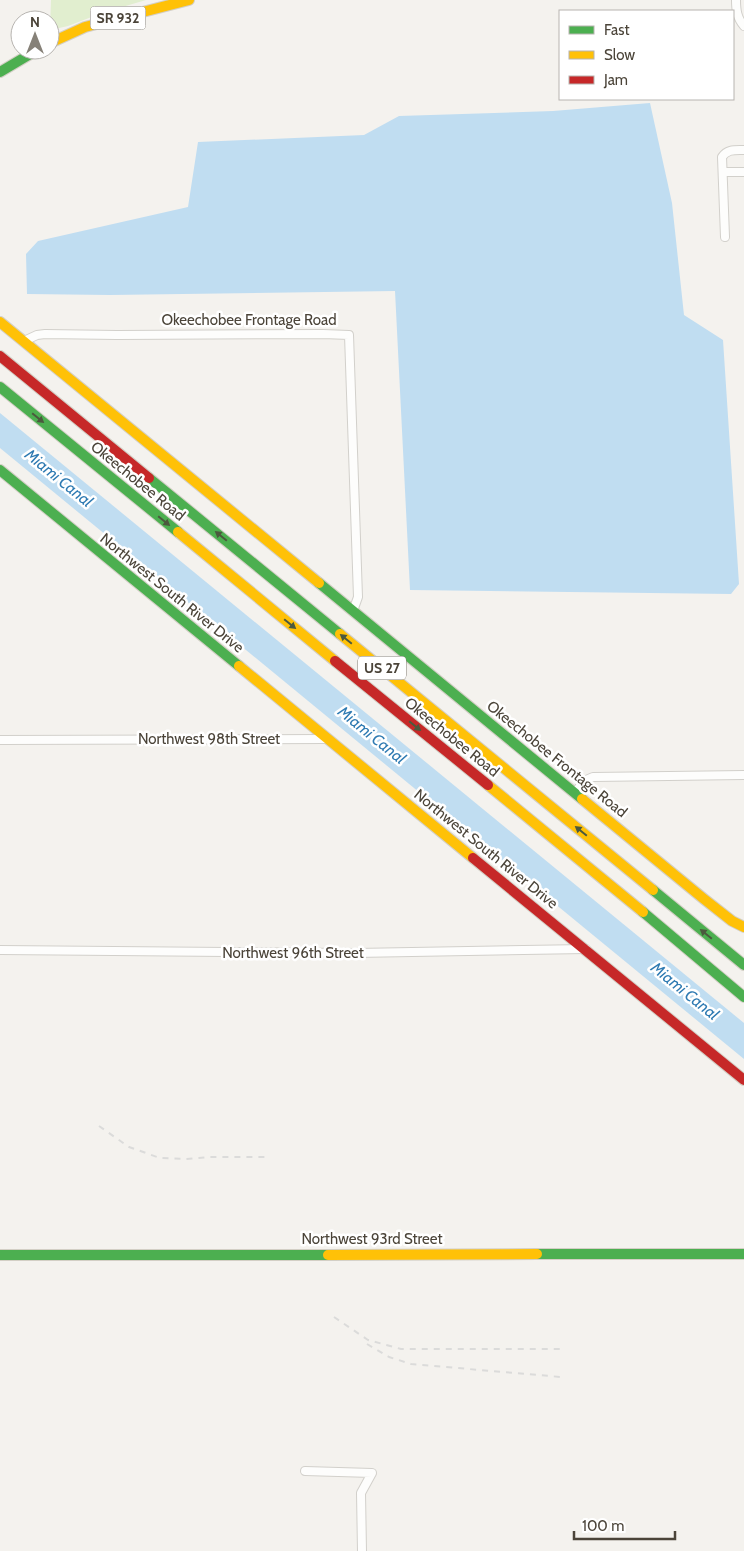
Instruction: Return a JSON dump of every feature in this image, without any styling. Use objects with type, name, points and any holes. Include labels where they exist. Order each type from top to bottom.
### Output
[{"type":"main road","name":"SR 932","points":[[60,38],[85,27],[189,0]]},
{"type":"main road","points":[[0,72],[20,60]]},
{"type":"main road","name":"Okeechobee Frontage Road","points":[[0,322],[702,898],[732,921],[744,927]]},
{"type":"main road","name":"Okeechobee Road","points":[[0,356],[744,965]]},
{"type":"main road","name":"Okeechobee Road","points":[[0,387],[744,996]]},
{"type":"main road","name":"Northwest South River Drive","points":[[0,470],[744,1080]]},
{"type":"main road","points":[[682,944],[744,988]]},
{"type":"main road","name":"Northwest 93rd Street","points":[[0,1255],[744,1254]]},
{"type":"street","points":[[736,0],[736,10],[744,26]]},
{"type":"street","points":[[725,237],[722,157],[725,152],[744,150]]},
{"type":"street","points":[[723,172],[744,172]]},
{"type":"street","name":"Okeechobee Frontage Road","points":[[24,341],[37,335],[45,334],[349,335],[358,597],[353,611]]},
{"type":"street","name":"Northwest 98th Street","points":[[0,740],[326,739]]},
{"type":"street","points":[[574,793],[586,780],[594,777],[744,775]]},
{"type":"street","name":"Northwest 96th Street","points":[[0,950],[356,953],[586,949]]},
{"type":"street","points":[[305,1471],[372,1473],[361,1493],[362,1551]]},
{"type":"green space","points":[[51,0],[146,0],[60,28],[60,10],[51,10]]},
{"type":"water","points":[[650,103],[672,203],[684,315],[723,340],[739,584],[731,594],[410,590],[395,291],[110,295],[27,294],[26,254],[38,241],[188,207],[198,142],[364,135],[399,116],[553,111]]},
{"type":"water","name":"Miami Canal","points":[[0,413],[744,1023],[744,1059],[0,448]]},
{"type":"railway","points":[[99,1126],[129,1147],[160,1158],[270,1157]]},
{"type":"railway","points":[[334,1317],[368,1340],[401,1349],[562,1349]]},
{"type":"railway","points":[[367,1344],[389,1357],[411,1364],[561,1377]]},
{"type":"traffic: fast","points":[[0,72],[20,60]]},
{"type":"traffic: fast","points":[[0,387],[178,532]]},
{"type":"traffic: fast","points":[[0,470],[239,666]]},
{"type":"traffic: fast","points":[[149,478],[340,634]]},
{"type":"traffic: fast","points":[[319,583],[582,799]]},
{"type":"traffic: fast","points":[[653,890],[744,965]]},
{"type":"traffic: fast","points":[[643,912],[744,997]]},
{"type":"traffic: fast","points":[[537,1254],[744,1254]]},
{"type":"traffic: fast","points":[[0,1255],[328,1255]]},
{"type":"traffic: slow","points":[[60,38],[85,27],[189,0]]},
{"type":"traffic: slow","points":[[0,322],[319,583]]},
{"type":"traffic: slow","points":[[178,532],[335,661]]},
{"type":"traffic: slow","points":[[340,634],[653,890]]},
{"type":"traffic: slow","points":[[239,666],[473,858]]},
{"type":"traffic: slow","points":[[488,785],[643,912]]},
{"type":"traffic: slow","points":[[582,799],[704,899],[732,921],[744,927]]},
{"type":"traffic: slow","points":[[328,1255],[537,1254]]},
{"type":"traffic: jam","points":[[0,356],[149,478]]},
{"type":"traffic: jam","points":[[335,661],[488,785]]},
{"type":"traffic: jam","points":[[473,858],[744,1080]]}]
